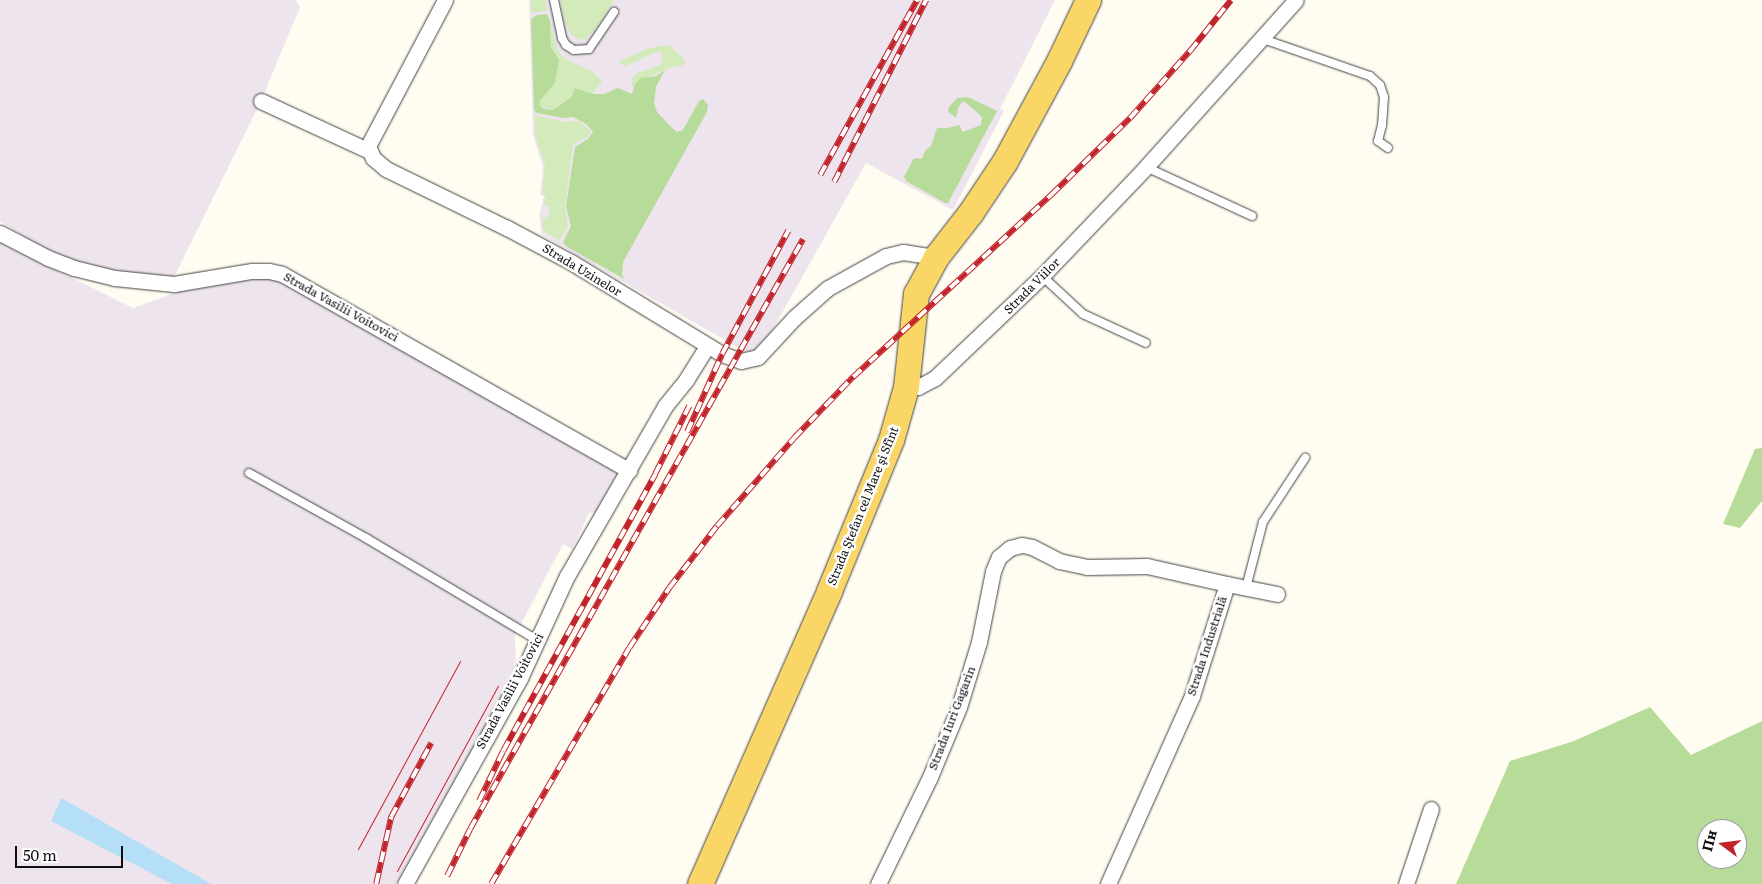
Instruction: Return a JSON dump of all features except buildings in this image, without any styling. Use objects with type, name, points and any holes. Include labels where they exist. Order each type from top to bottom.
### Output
[{"type":"main road","name":"Strada Ştefan cel Mare şi Sfînt","points":[[700,884],[880,470],[899,415],[906,387],[916,294],[936,257],[971,212],[1005,161],[1032,112],[1088,0]]},
{"type":"street","points":[[369,151],[368,146],[372,138],[445,0]]},
{"type":"street","name":"Strada Viilor","points":[[906,387],[918,387],[935,378],[1042,276],[1146,167],[1263,39],[1296,0]]},
{"type":"street","points":[[261,101],[369,151]]},
{"type":"street","name":"Strada Uzinelor","points":[[369,151],[373,158],[386,169],[500,224],[571,262],[706,346],[734,360],[752,360],[769,348],[803,310],[840,281],[895,253],[913,252],[936,257]]},
{"type":"street","name":"Strada Vasilii Voitovici","points":[[0,233],[48,258],[74,268],[115,278],[174,284],[237,272],[269,271],[282,274],[629,470]]},
{"type":"street","name":"Strada Vasilii Voitovici","points":[[404,884],[520,678],[567,576],[665,406],[686,380],[706,346]]},
{"type":"street","name":"Strada Industrială","points":[[1010,548],[1022,545],[1032,547],[1059,561],[1087,567],[1147,566],[1227,584],[1192,696],[1108,884]]},
{"type":"street","name":"Strada Iuri Gagarin","points":[[878,884],[930,777],[958,707],[979,642],[993,571],[1000,557],[1010,548]]},
{"type":"street","points":[[1227,584],[1278,594]]},
{"type":"street","points":[[1406,884],[1431,809]]},
{"type":"lane","points":[[554,0],[562,38],[566,45],[574,50],[589,49],[601,34],[614,12]]},
{"type":"lane","points":[[1263,39],[1370,76],[1380,85],[1384,97],[1382,125],[1378,141],[1388,148]]},
{"type":"lane","points":[[1146,167],[1252,216]]},
{"type":"lane","points":[[1042,276],[1083,314],[1146,343]]},
{"type":"lane","points":[[1246,588],[1263,522],[1305,458]]},
{"type":"lane","points":[[249,473],[366,538],[538,640]]},
{"type":"shaded area","points":[[0,0],[296,0],[300,7],[261,101],[174,277],[99,269],[47,251],[0,221]]},
{"type":"shaded area","points":[[529,0],[1055,0],[1000,109],[1004,111],[953,210],[866,163],[764,345],[753,352],[745,352],[542,235],[539,215],[544,196],[540,195],[543,167],[533,135]]},
{"type":"shaded area","points":[[0,242],[133,308],[194,286],[241,277],[276,279],[615,469],[616,476],[596,512],[589,513],[572,549],[563,544],[515,636],[516,674],[396,884],[0,884]]},
{"type":"green space","points":[[531,0],[546,0],[547,11],[531,13]]},
{"type":"green space","points":[[561,0],[614,0],[598,26],[585,40],[578,39],[570,33],[563,17]]},
{"type":"green space","points":[[547,14],[550,20],[551,47],[559,60],[555,83],[540,101],[540,106],[545,109],[552,110],[563,103],[572,96],[575,88],[593,94],[604,94],[618,88],[632,94],[635,84],[641,78],[656,76],[665,70],[656,87],[654,103],[657,112],[672,128],[677,132],[683,130],[699,101],[703,99],[708,105],[707,112],[623,262],[622,274],[624,279],[566,246],[563,242],[571,226],[566,206],[575,147],[588,139],[593,132],[586,124],[573,117],[563,118],[537,113],[534,110],[531,19],[537,15]]},
{"type":"green space","points":[[550,20],[558,51],[565,59],[592,71],[602,81],[593,94],[575,88],[572,96],[552,110],[540,106],[540,101],[555,83],[559,60],[551,47]]},
{"type":"green space","points":[[669,45],[683,58],[685,62],[682,66],[672,67],[650,76],[635,84],[632,89],[632,78],[637,73],[661,65],[663,55],[660,52],[655,52],[626,66],[620,64],[620,61],[649,48]]},
{"type":"green space","points":[[968,97],[997,111],[948,203],[945,203],[906,181],[904,177],[914,158],[922,159],[925,151],[931,146],[937,128],[959,125],[963,132],[981,125],[982,117],[965,102],[962,102],[958,108],[956,118],[948,112],[949,107],[957,98]]},
{"type":"green space","points":[[535,115],[564,122],[579,121],[591,132],[586,138],[573,144],[565,205],[568,227],[559,240],[543,231],[542,218],[548,217],[550,208],[544,204],[546,196],[542,194],[545,165],[535,136]]},
{"type":"green space","points":[[1762,448],[1762,501],[1740,528],[1723,524],[1755,449]]},
{"type":"green space","points":[[1650,707],[1691,755],[1762,721],[1762,884],[1456,884],[1510,761],[1574,741]]},
{"type":"water","points":[[61,799],[211,884],[172,884],[51,821]]},
{"type":"tram line","points":[[358,849],[460,661]]},
{"type":"tram line","points":[[397,871],[498,686]]},
{"type":"railway","points":[[820,175],[917,0]]},
{"type":"railway","points":[[834,182],[926,0]]},
{"type":"railway","points":[[491,884],[629,648],[669,588],[717,526],[794,438],[853,377],[1051,195],[1130,118],[1190,51],[1231,0]]},
{"type":"railway","points":[[687,432],[722,354],[788,231]]},
{"type":"railway","points":[[447,876],[470,829],[803,239]]},
{"type":"railway","points":[[479,801],[503,751],[655,474],[689,406]]},
{"type":"railway","points":[[376,884],[391,817],[431,743]]}]
